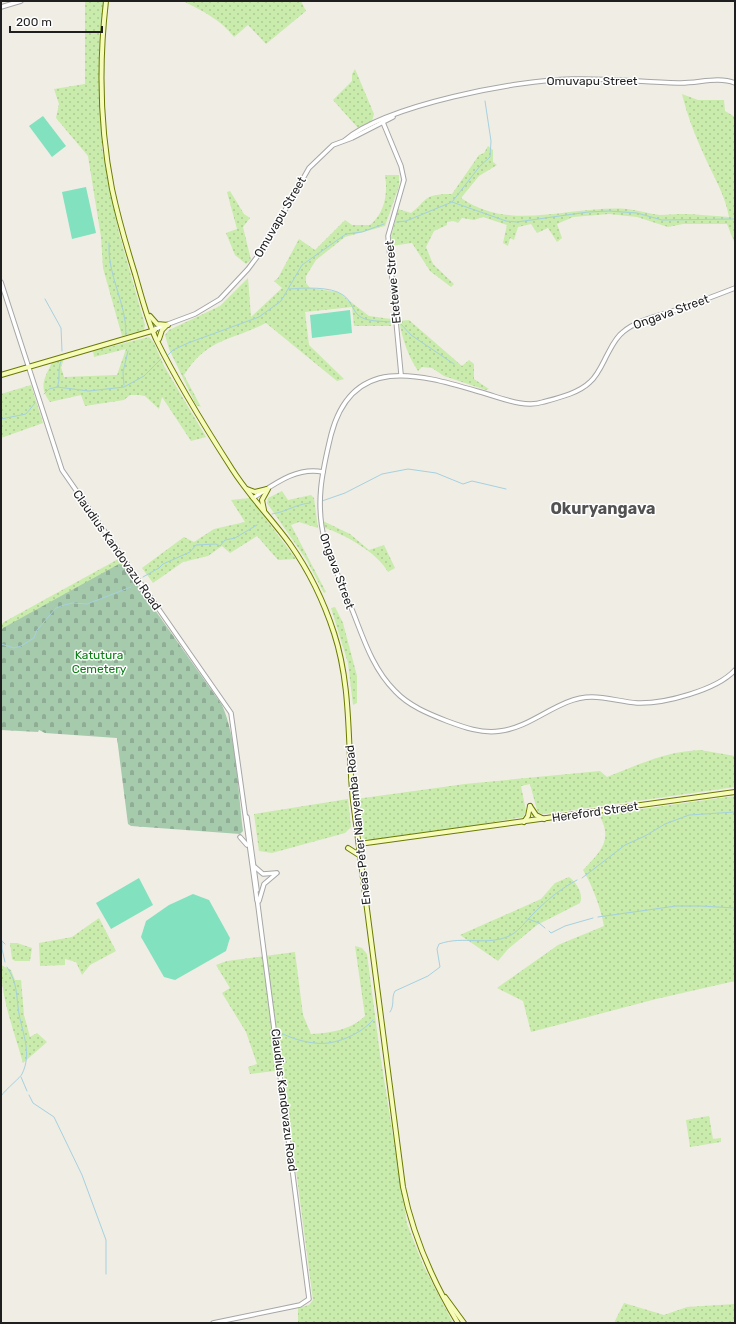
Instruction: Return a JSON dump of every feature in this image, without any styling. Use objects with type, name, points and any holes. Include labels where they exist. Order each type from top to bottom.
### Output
[{"type":"main road","name":"Eneas Peter Nanyemba Road","points":[[106,1],[103,56],[104,113],[107,158],[120,224],[140,292],[161,348],[196,412],[244,486],[288,541],[303,565],[317,591],[335,636],[346,691],[352,786],[359,855],[403,1187],[413,1231],[427,1263],[458,1323]]},
{"type":"main road","name":"Eneas Peter Nanyemba Road","points":[[140,292],[154,330],[159,339],[161,348]]},
{"type":"main road","points":[[150,316],[157,324],[168,325]]},
{"type":"main road","points":[[159,339],[162,330],[168,325]]},
{"type":"main road","points":[[1,375],[154,330]]},
{"type":"main road","points":[[244,486],[253,492],[268,489]]},
{"type":"main road","points":[[265,514],[262,500],[268,489]]},
{"type":"main road","name":"Hereford Street","points":[[359,844],[420,839],[455,832],[735,792]]},
{"type":"main road","points":[[524,822],[528,816],[530,806],[539,817],[550,818]]},
{"type":"main road","points":[[348,848],[359,855]]},
{"type":"main road","name":"Eneas Peter Nanyemba Road","points":[[443,1295],[464,1323]]},
{"type":"street","points":[[1,7],[21,1]]},
{"type":"street","name":"Omuvapu Street","points":[[154,330],[207,309],[226,293],[248,269],[263,249],[309,168],[333,145],[381,121],[403,112],[479,92],[556,79],[686,83],[713,79],[735,83]]},
{"type":"street","name":"Etetewe Street","points":[[381,121],[392,145],[404,180],[388,236],[401,374]]},
{"type":"street","name":"Claudius Kandovazu Road","points":[[1,282],[62,470],[231,713],[257,900]]},
{"type":"street","name":"Ongava Street","points":[[735,288],[630,327],[616,340],[590,382],[578,390],[542,403],[524,404],[450,384],[401,374],[372,380],[355,390],[347,399],[336,420],[319,493],[322,530],[377,669],[395,692],[424,711],[468,728],[487,731],[500,731],[526,724],[571,700],[593,697],[635,702],[660,701],[710,688],[725,680],[735,670]]},
{"type":"street","points":[[253,498],[295,474],[323,472]]},
{"type":"street","name":"Claudius Kandovazu Road","points":[[213,1323],[300,1305],[308,1301],[309,1288],[258,909],[249,827],[244,808]]},
{"type":"street","points":[[246,828],[245,834],[239,837],[249,848]]},
{"type":"street","points":[[254,864],[263,874],[276,873],[264,884],[260,894],[258,909]]},
{"type":"green space","points":[[85,1],[104,1],[100,54],[102,148],[119,233],[145,325],[144,330],[122,336],[103,268],[101,237],[88,156],[56,118],[59,104],[54,89],[85,84]]},
{"type":"green space","points":[[183,1],[301,1],[306,11],[266,44],[248,25],[234,37],[217,21]]},
{"type":"green space","points":[[355,69],[374,114],[372,121],[358,128],[333,100],[352,81],[352,74]]},
{"type":"green space","points":[[682,94],[698,100],[724,100],[725,111],[735,117],[735,244],[727,224],[683,224],[668,227],[637,217],[609,214],[573,217],[557,224],[562,238],[557,242],[548,228],[537,233],[531,224],[518,227],[514,240],[510,238],[508,246],[503,243],[507,225],[483,217],[474,220],[462,218],[458,223],[454,221],[447,222],[447,225],[434,231],[426,247],[433,264],[454,284],[451,287],[430,271],[412,243],[391,246],[391,237],[398,209],[411,213],[429,197],[452,194],[479,155],[484,153],[488,146],[493,150],[493,162],[497,165],[479,176],[461,198],[480,208],[500,214],[521,216],[606,209],[627,209],[660,215],[687,214],[729,217],[722,193],[704,155],[686,110]]},
{"type":"green space","points":[[43,116],[66,146],[52,157],[29,126]]},
{"type":"green space","points":[[385,175],[399,175],[399,186],[385,226],[345,237],[316,260],[306,276],[306,283],[310,288],[338,292],[369,316],[391,319],[391,326],[354,326],[352,307],[305,312],[309,345],[344,379],[337,381],[266,323],[220,342],[201,354],[193,363],[184,375],[201,407],[196,405],[169,349],[165,335],[169,330],[220,306],[248,278],[251,317],[282,288],[274,281],[278,278],[299,239],[315,250],[345,220],[352,225],[370,225],[375,220],[382,209],[386,196]]},
{"type":"green space","points":[[86,187],[96,233],[72,239],[62,192]]},
{"type":"green space","points":[[230,191],[244,214],[250,218],[243,227],[251,260],[246,264],[235,255],[226,233],[237,229],[227,192]]},
{"type":"green space","points":[[350,310],[352,333],[312,338],[310,315]]},
{"type":"green space","points":[[409,320],[462,366],[469,360],[474,364],[474,379],[489,389],[486,390],[444,376],[432,368],[422,367],[418,371],[406,347],[399,321]]},
{"type":"green space","points":[[149,337],[154,343],[164,366],[206,437],[191,441],[162,397],[159,409],[145,396],[139,395],[130,395],[124,400],[85,406],[81,395],[50,402],[46,396],[44,391],[44,382],[52,362],[64,359],[61,367],[64,377],[117,375],[126,349],[94,357],[93,351]]},
{"type":"green space","points":[[31,385],[43,423],[1,438],[1,394]]},
{"type":"green space","points":[[282,491],[288,500],[311,495],[314,498],[318,528],[299,522],[291,525],[326,592],[324,593],[306,559],[267,503],[268,498]]},
{"type":"green space","points":[[250,498],[296,559],[278,560],[257,536],[230,553],[222,546],[208,556],[183,562],[153,583],[142,568],[184,537],[194,542],[214,529],[245,522],[231,500]]},
{"type":"green space","points":[[323,521],[350,534],[369,550],[384,545],[395,568],[388,572],[377,558],[369,551],[351,540],[325,528]]},
{"type":"green space","points":[[122,557],[139,581],[131,587],[1,644],[1,625],[4,622]]},
{"type":"green space","name":"Katutura Cemetery","points":[[119,564],[124,566],[222,705],[231,733],[234,750],[243,831],[240,834],[131,826],[128,824],[117,738],[45,733],[39,730],[38,732],[1,730],[1,631],[3,628]]},
{"type":"green space","points":[[335,607],[343,623],[357,676],[357,703],[353,705],[348,663],[331,608]]},
{"type":"green space","points":[[700,750],[735,756],[735,787],[545,814],[539,813],[537,810],[530,784],[521,786],[526,811],[523,817],[420,835],[372,840],[364,839],[360,832],[356,799],[465,784],[600,771],[607,777],[663,756]]},
{"type":"green space","points":[[735,796],[735,981],[656,999],[531,1032],[523,1001],[497,988],[558,945],[604,926],[596,897],[583,870],[595,857],[605,839],[603,824],[599,815]]},
{"type":"green space","points":[[348,799],[351,827],[345,833],[272,853],[259,851],[254,814]]},
{"type":"green space","points":[[569,877],[579,888],[581,896],[580,903],[537,925],[508,949],[498,961],[460,935],[541,899],[555,883]]},
{"type":"green space","points":[[139,878],[153,905],[111,929],[96,903]]},
{"type":"green space","points":[[193,894],[209,900],[230,938],[226,951],[175,980],[164,977],[141,937],[146,921],[169,905]]},
{"type":"green space","points":[[99,918],[116,951],[90,965],[82,975],[76,962],[65,959],[65,965],[40,966],[39,943],[72,937]]},
{"type":"green space","points":[[10,943],[17,943],[32,948],[30,961],[15,961],[12,959]]},
{"type":"green space","points":[[355,946],[362,948],[367,954],[380,1054],[407,1224],[423,1265],[453,1323],[298,1323],[298,1308],[309,1305],[313,1300],[283,1070],[250,1074],[248,1067],[257,1064],[246,1032],[222,993],[230,988],[216,965],[227,961],[295,952],[303,1015],[311,1034],[325,1033],[347,1028],[365,1016]]},
{"type":"green space","points":[[1,965],[11,970],[15,980],[21,980],[24,1015],[30,1037],[37,1033],[47,1042],[23,1063],[3,990]]},
{"type":"green space","points":[[709,1116],[713,1139],[721,1138],[721,1142],[690,1147],[686,1120]]},
{"type":"green space","points":[[624,1303],[664,1315],[687,1307],[735,1304],[735,1323],[614,1323]]},
{"type":"waterway","points":[[397,222],[406,221],[452,202],[480,166],[490,157],[491,141],[485,101]]},
{"type":"waterway","points":[[452,202],[506,221],[517,222],[588,212],[609,211],[637,213],[662,220],[735,219]]},
{"type":"waterway","points":[[168,355],[173,350],[188,343],[259,317],[281,301],[302,265],[346,234],[362,232],[384,224]]},
{"type":"waterway","points":[[109,243],[111,266],[123,310],[126,333]]},
{"type":"waterway","points":[[289,289],[317,288],[338,292],[348,299],[356,313],[361,317],[369,320],[391,322]]},
{"type":"waterway","points":[[45,299],[61,328],[62,351]]},
{"type":"waterway","points":[[400,323],[411,335],[454,364]]},
{"type":"waterway","points":[[124,385],[123,372],[128,351]]},
{"type":"waterway","points":[[44,394],[49,389],[57,387],[89,391],[124,387],[144,376],[161,359]]},
{"type":"waterway","points":[[57,387],[61,361]]},
{"type":"waterway","points":[[1,419],[26,414],[35,403]]},
{"type":"waterway","points":[[322,501],[345,493],[382,474],[408,469],[436,473],[463,484],[472,481],[506,489]]},
{"type":"waterway","points":[[272,514],[310,503]]},
{"type":"waterway","points":[[143,577],[163,564],[190,552],[196,545],[216,544],[220,546],[225,540],[235,538],[257,525]]},
{"type":"waterway","points":[[1,644],[14,648],[21,646],[34,638],[37,630],[56,608],[73,603],[87,604],[131,587]]},
{"type":"waterway","points":[[582,878],[625,845],[645,836],[665,824],[689,815],[735,812]]},
{"type":"waterway","points":[[390,1012],[395,991],[428,976],[440,967],[437,949],[439,944],[458,940],[494,940],[511,935],[549,899],[577,880]]},
{"type":"waterway","points":[[598,917],[676,906],[735,908]]},
{"type":"waterway","points":[[549,931],[551,933],[565,926],[593,918]]},
{"type":"waterway","points":[[528,919],[539,923],[545,928]]},
{"type":"waterway","points":[[1,940],[5,944]]},
{"type":"waterway","points":[[2,941],[5,962]]},
{"type":"waterway","points":[[1,1096],[21,1076],[26,1059],[26,1044],[19,1014],[16,990],[11,973],[7,967]]},
{"type":"waterway","points":[[277,1031],[305,1042],[330,1043],[347,1038],[362,1030],[373,1020]]},
{"type":"waterway","points":[[21,1077],[27,1091]]},
{"type":"waterway","points":[[29,1095],[33,1103],[54,1117],[82,1175],[106,1240],[106,1274]]},
{"type":"district","name":"Okuryangava","points":[[603,508]]}]
